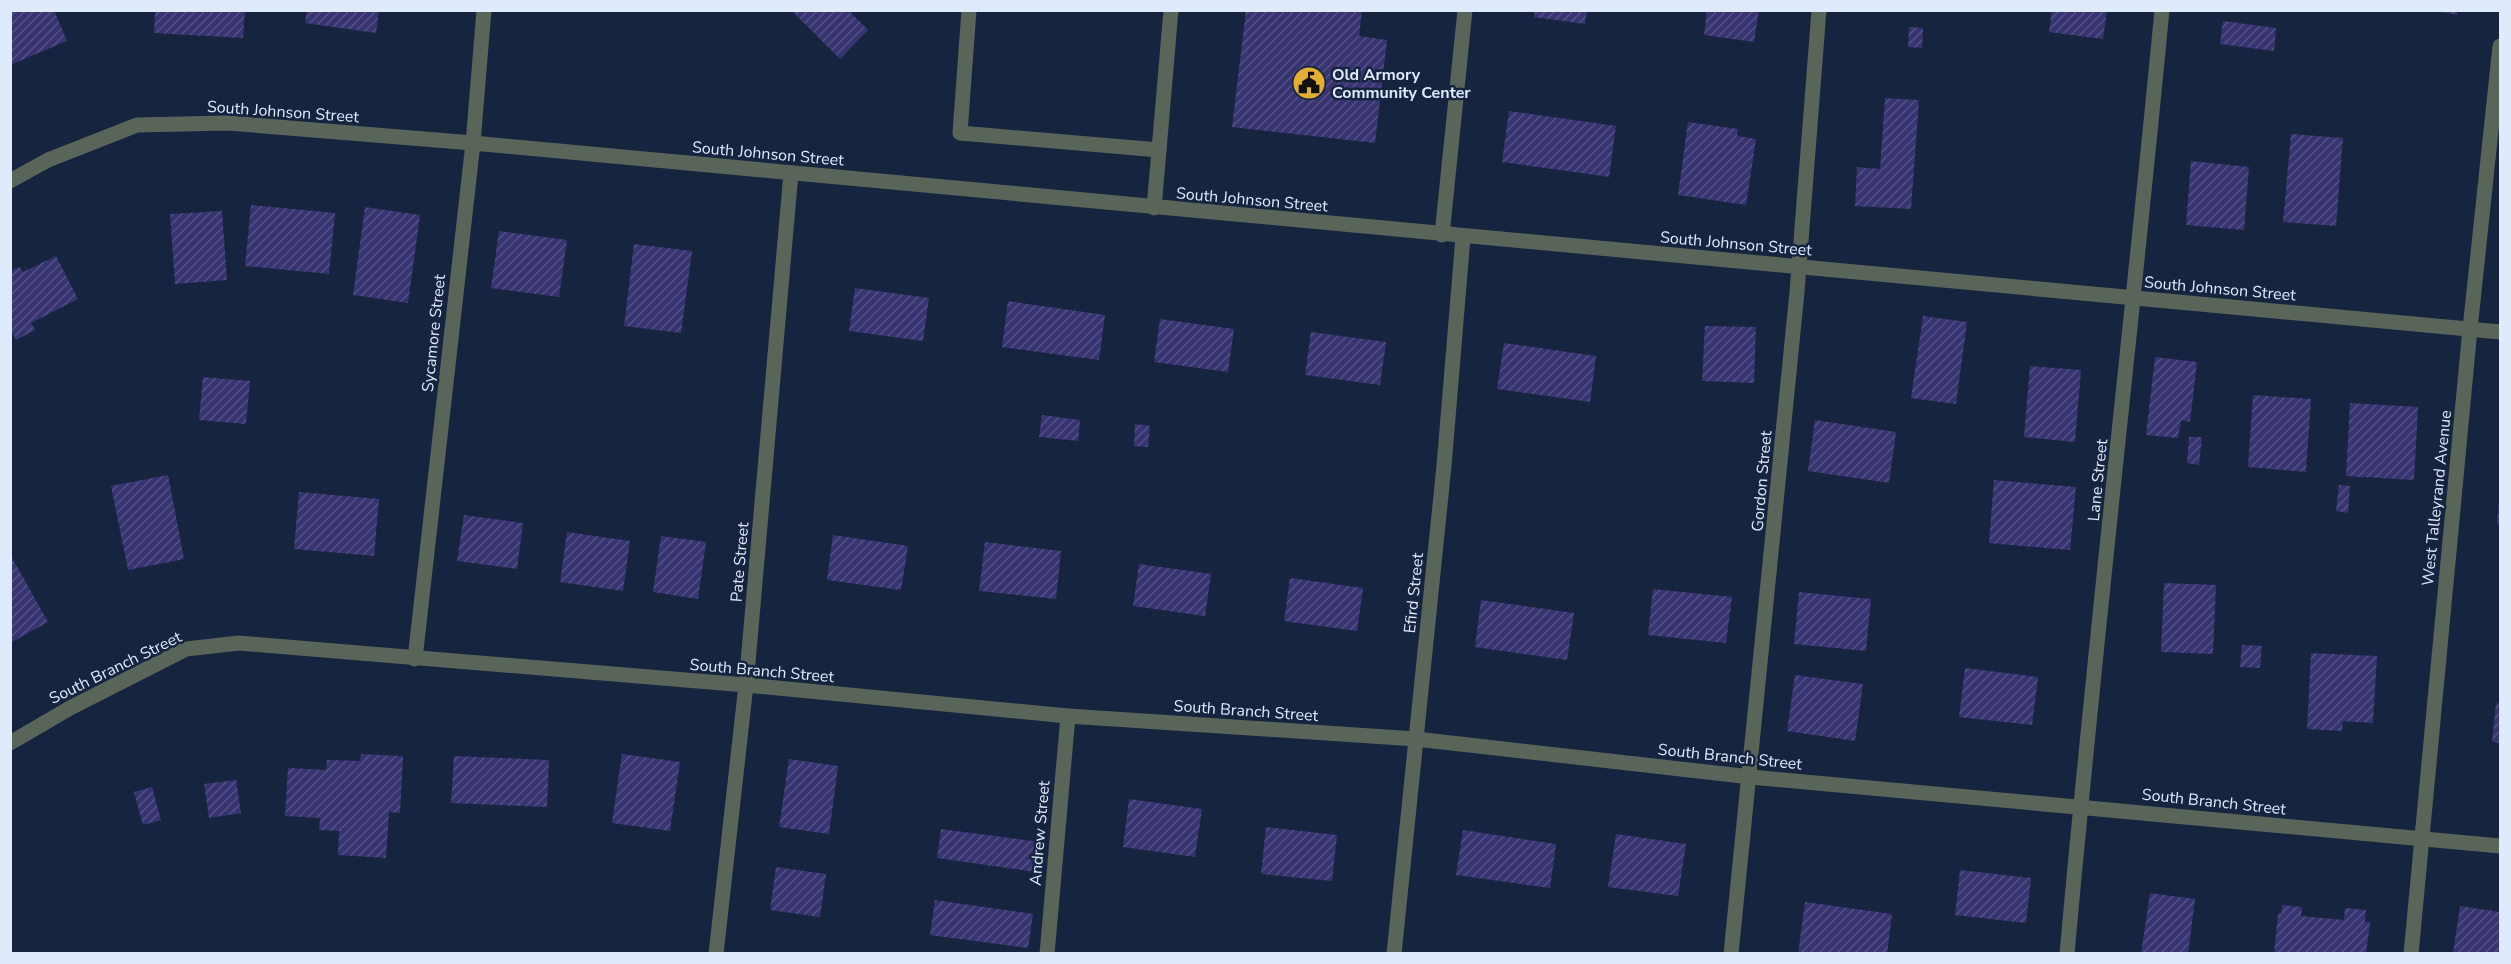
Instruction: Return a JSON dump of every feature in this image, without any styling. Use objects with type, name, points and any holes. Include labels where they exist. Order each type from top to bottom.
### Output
[{"type":"street","name":"Sycamore Street","points":[[415,659],[473,143],[484,10]]},
{"type":"street","points":[[969,10],[960,133],[1159,150]]},
{"type":"street","points":[[1154,208],[1171,10]]},
{"type":"street","points":[[1442,235],[1464,10]]},
{"type":"street","name":"Gordon Street","points":[[1731,954],[1751,777],[1800,267],[1819,10]]},
{"type":"street","name":"Lane Street","points":[[2067,954],[2080,806],[2135,298],[2162,10]]},
{"type":"street","name":"West Talleyrand Avenue","points":[[2411,954],[2470,329],[2500,46]]},
{"type":"street","name":"South Johnson Street","points":[[10,181],[48,160],[137,125],[228,123],[473,143],[2500,332]]},
{"type":"street","name":"Pate Street","points":[[716,954],[746,685],[792,173]]},
{"type":"street","name":"Efird Street","points":[[1395,954],[1444,466],[1463,237]]},
{"type":"street","name":"South Branch Street","points":[[10,743],[70,708],[186,649],[239,643],[746,685],[1068,716],[1416,739],[1751,777],[2500,846]]},
{"type":"street","name":"Andrew Street","points":[[1047,954],[1068,716]]},
{"type":"building","points":[[10,10],[54,10],[67,41],[10,65]]},
{"type":"building","points":[[155,10],[245,10],[243,38],[154,33]]},
{"type":"building","points":[[307,10],[379,10],[376,33],[305,23]]},
{"type":"building","points":[[791,10],[848,10],[868,30],[840,59]]},
{"type":"building","name":"Old Armory Community Center","points":[[1246,10],[1362,10],[1359,36],[1387,40],[1375,143],[1232,127]]},
{"type":"building","points":[[1535,10],[1587,10],[1585,24],[1534,17]]},
{"type":"building","points":[[1707,10],[1759,10],[1754,42],[1704,35]]},
{"type":"building","points":[[2052,10],[2107,10],[2103,39],[2049,32]]},
{"type":"building","points":[[2433,10],[2458,10],[2457,15]]},
{"type":"building","points":[[2223,21],[2276,28],[2274,51],[2220,44]]},
{"type":"building","points":[[1909,27],[1923,28],[1922,48],[1908,47]]},
{"type":"building","points":[[1885,98],[1919,100],[1911,209],[1855,206],[1857,167],[1880,169]]},
{"type":"building","points":[[1509,111],[1616,126],[1609,177],[1502,162]]},
{"type":"building","points":[[1688,122],[1738,129],[1737,136],[1756,139],[1746,205],[1678,195]]},
{"type":"building","points":[[2291,134],[2343,138],[2336,226],[2283,222]]},
{"type":"building","points":[[2191,161],[2249,167],[2244,230],[2186,225]]},
{"type":"building","points":[[251,205],[335,213],[329,274],[245,266]]},
{"type":"building","points":[[365,207],[420,215],[408,303],[353,295]]},
{"type":"building","points":[[222,211],[227,280],[175,284],[170,214]]},
{"type":"building","points":[[499,231],[567,240],[559,297],[491,288]]},
{"type":"building","points":[[634,244],[692,251],[681,333],[624,326]]},
{"type":"building","points":[[56,256],[78,299],[31,323],[35,330],[16,340],[13,334],[10,335],[10,271],[20,267],[23,272]]},
{"type":"building","points":[[855,288],[929,298],[923,341],[849,331]]},
{"type":"building","points":[[1008,301],[1105,315],[1099,360],[1002,347]]},
{"type":"building","points":[[1923,316],[1967,322],[1956,404],[1911,398]]},
{"type":"building","points":[[1160,319],[1234,329],[1228,372],[1154,362]]},
{"type":"building","points":[[1705,326],[1756,327],[1754,383],[1702,381]]},
{"type":"building","points":[[1311,332],[1386,342],[1380,385],[1305,375]]},
{"type":"building","points":[[1504,343],[1596,356],[1590,402],[1497,389]]},
{"type":"building","points":[[2155,357],[2197,362],[2190,422],[2181,420],[2178,438],[2146,435]]},
{"type":"building","points":[[2030,366],[2081,370],[2075,442],[2024,437]]},
{"type":"building","points":[[203,377],[250,381],[246,424],[199,420]]},
{"type":"building","points":[[2253,395],[2311,399],[2306,472],[2248,467]]},
{"type":"building","points":[[2350,403],[2418,407],[2414,480],[2346,476]]},
{"type":"building","points":[[1042,415],[1080,420],[1078,441],[1039,437]]},
{"type":"building","points":[[1815,420],[1896,432],[1889,483],[1808,471]]},
{"type":"building","points":[[1135,424],[1150,426],[1148,447],[1134,446]]},
{"type":"building","points":[[2189,437],[2202,437],[2199,465],[2187,463]]},
{"type":"building","points":[[168,475],[184,559],[128,570],[111,486]]},
{"type":"building","points":[[1994,480],[2076,487],[2070,550],[1989,543]]},
{"type":"building","points":[[2339,485],[2350,486],[2348,513],[2336,511]]},
{"type":"building","points":[[299,492],[379,499],[374,556],[294,549]]},
{"type":"building","points":[[2500,503],[2500,525],[2497,524]]},
{"type":"building","points":[[464,515],[523,523],[517,569],[457,561]]},
{"type":"building","points":[[567,532],[630,541],[623,591],[560,582]]},
{"type":"building","points":[[833,535],[908,546],[901,590],[827,580]]},
{"type":"building","points":[[661,536],[706,542],[698,599],[653,592]]},
{"type":"building","points":[[985,542],[1061,551],[1056,599],[979,591]]},
{"type":"building","points":[[10,554],[48,622],[10,643]]},
{"type":"building","points":[[1139,564],[1211,574],[1205,616],[1133,606]]},
{"type":"building","points":[[1290,578],[1363,588],[1357,631],[1284,621]]},
{"type":"building","points":[[2164,583],[2216,585],[2213,654],[2161,652]]},
{"type":"building","points":[[1653,589],[1732,597],[1726,643],[1648,635]]},
{"type":"building","points":[[1799,592],[1871,599],[1866,651],[1794,644]]},
{"type":"building","points":[[1481,600],[1574,613],[1567,660],[1475,647]]},
{"type":"building","points":[[2242,645],[2262,646],[2260,668],[2240,667]]},
{"type":"building","points":[[2311,653],[2377,656],[2373,723],[2343,721],[2342,731],[2307,729]]},
{"type":"building","points":[[1965,668],[2038,677],[2032,725],[1959,717]]},
{"type":"building","points":[[1795,675],[1863,684],[1855,741],[1787,731]]},
{"type":"building","points":[[2496,703],[2500,704],[2500,743],[2492,742]]},
{"type":"building","points":[[361,754],[403,756],[400,813],[389,812],[386,858],[338,855],[339,831],[319,830],[320,818],[285,816],[288,768],[326,770],[327,760],[360,761]]},
{"type":"building","points":[[622,754],[680,762],[670,831],[612,823]]},
{"type":"building","points":[[454,756],[549,760],[547,807],[451,803]]},
{"type":"building","points":[[789,759],[838,766],[829,834],[779,827]]},
{"type":"building","points":[[236,780],[241,813],[209,818],[204,784]]},
{"type":"building","points":[[152,787],[161,820],[143,825],[134,792]]},
{"type":"building","points":[[1129,799],[1202,809],[1195,857],[1123,847]]},
{"type":"building","points":[[1266,827],[1337,835],[1332,881],[1261,874]]},
{"type":"building","points":[[941,829],[1040,842],[1036,872],[937,858]]},
{"type":"building","points":[[1463,830],[1556,844],[1550,888],[1456,875]]},
{"type":"building","points":[[1616,834],[1686,844],[1678,896],[1608,887]]},
{"type":"building","points":[[776,867],[826,874],[820,917],[770,910]]},
{"type":"building","points":[[1960,870],[2031,878],[2026,923],[1955,915]]},
{"type":"building","points":[[2150,893],[2195,899],[2188,954],[2141,954]]},
{"type":"building","points":[[935,900],[1033,914],[1028,948],[930,935]]},
{"type":"building","points":[[1805,902],[1892,914],[1887,954],[1798,954]]},
{"type":"building","points":[[2282,905],[2302,907],[2301,916],[2344,920],[2345,908],[2366,910],[2365,922],[2370,922],[2366,954],[2274,954],[2278,913],[2281,914]]},
{"type":"building","points":[[2460,906],[2500,912],[2500,954],[2453,954]]},
{"type":"place","name":"Old Armory Community Center","points":[[1309,83]]}]
